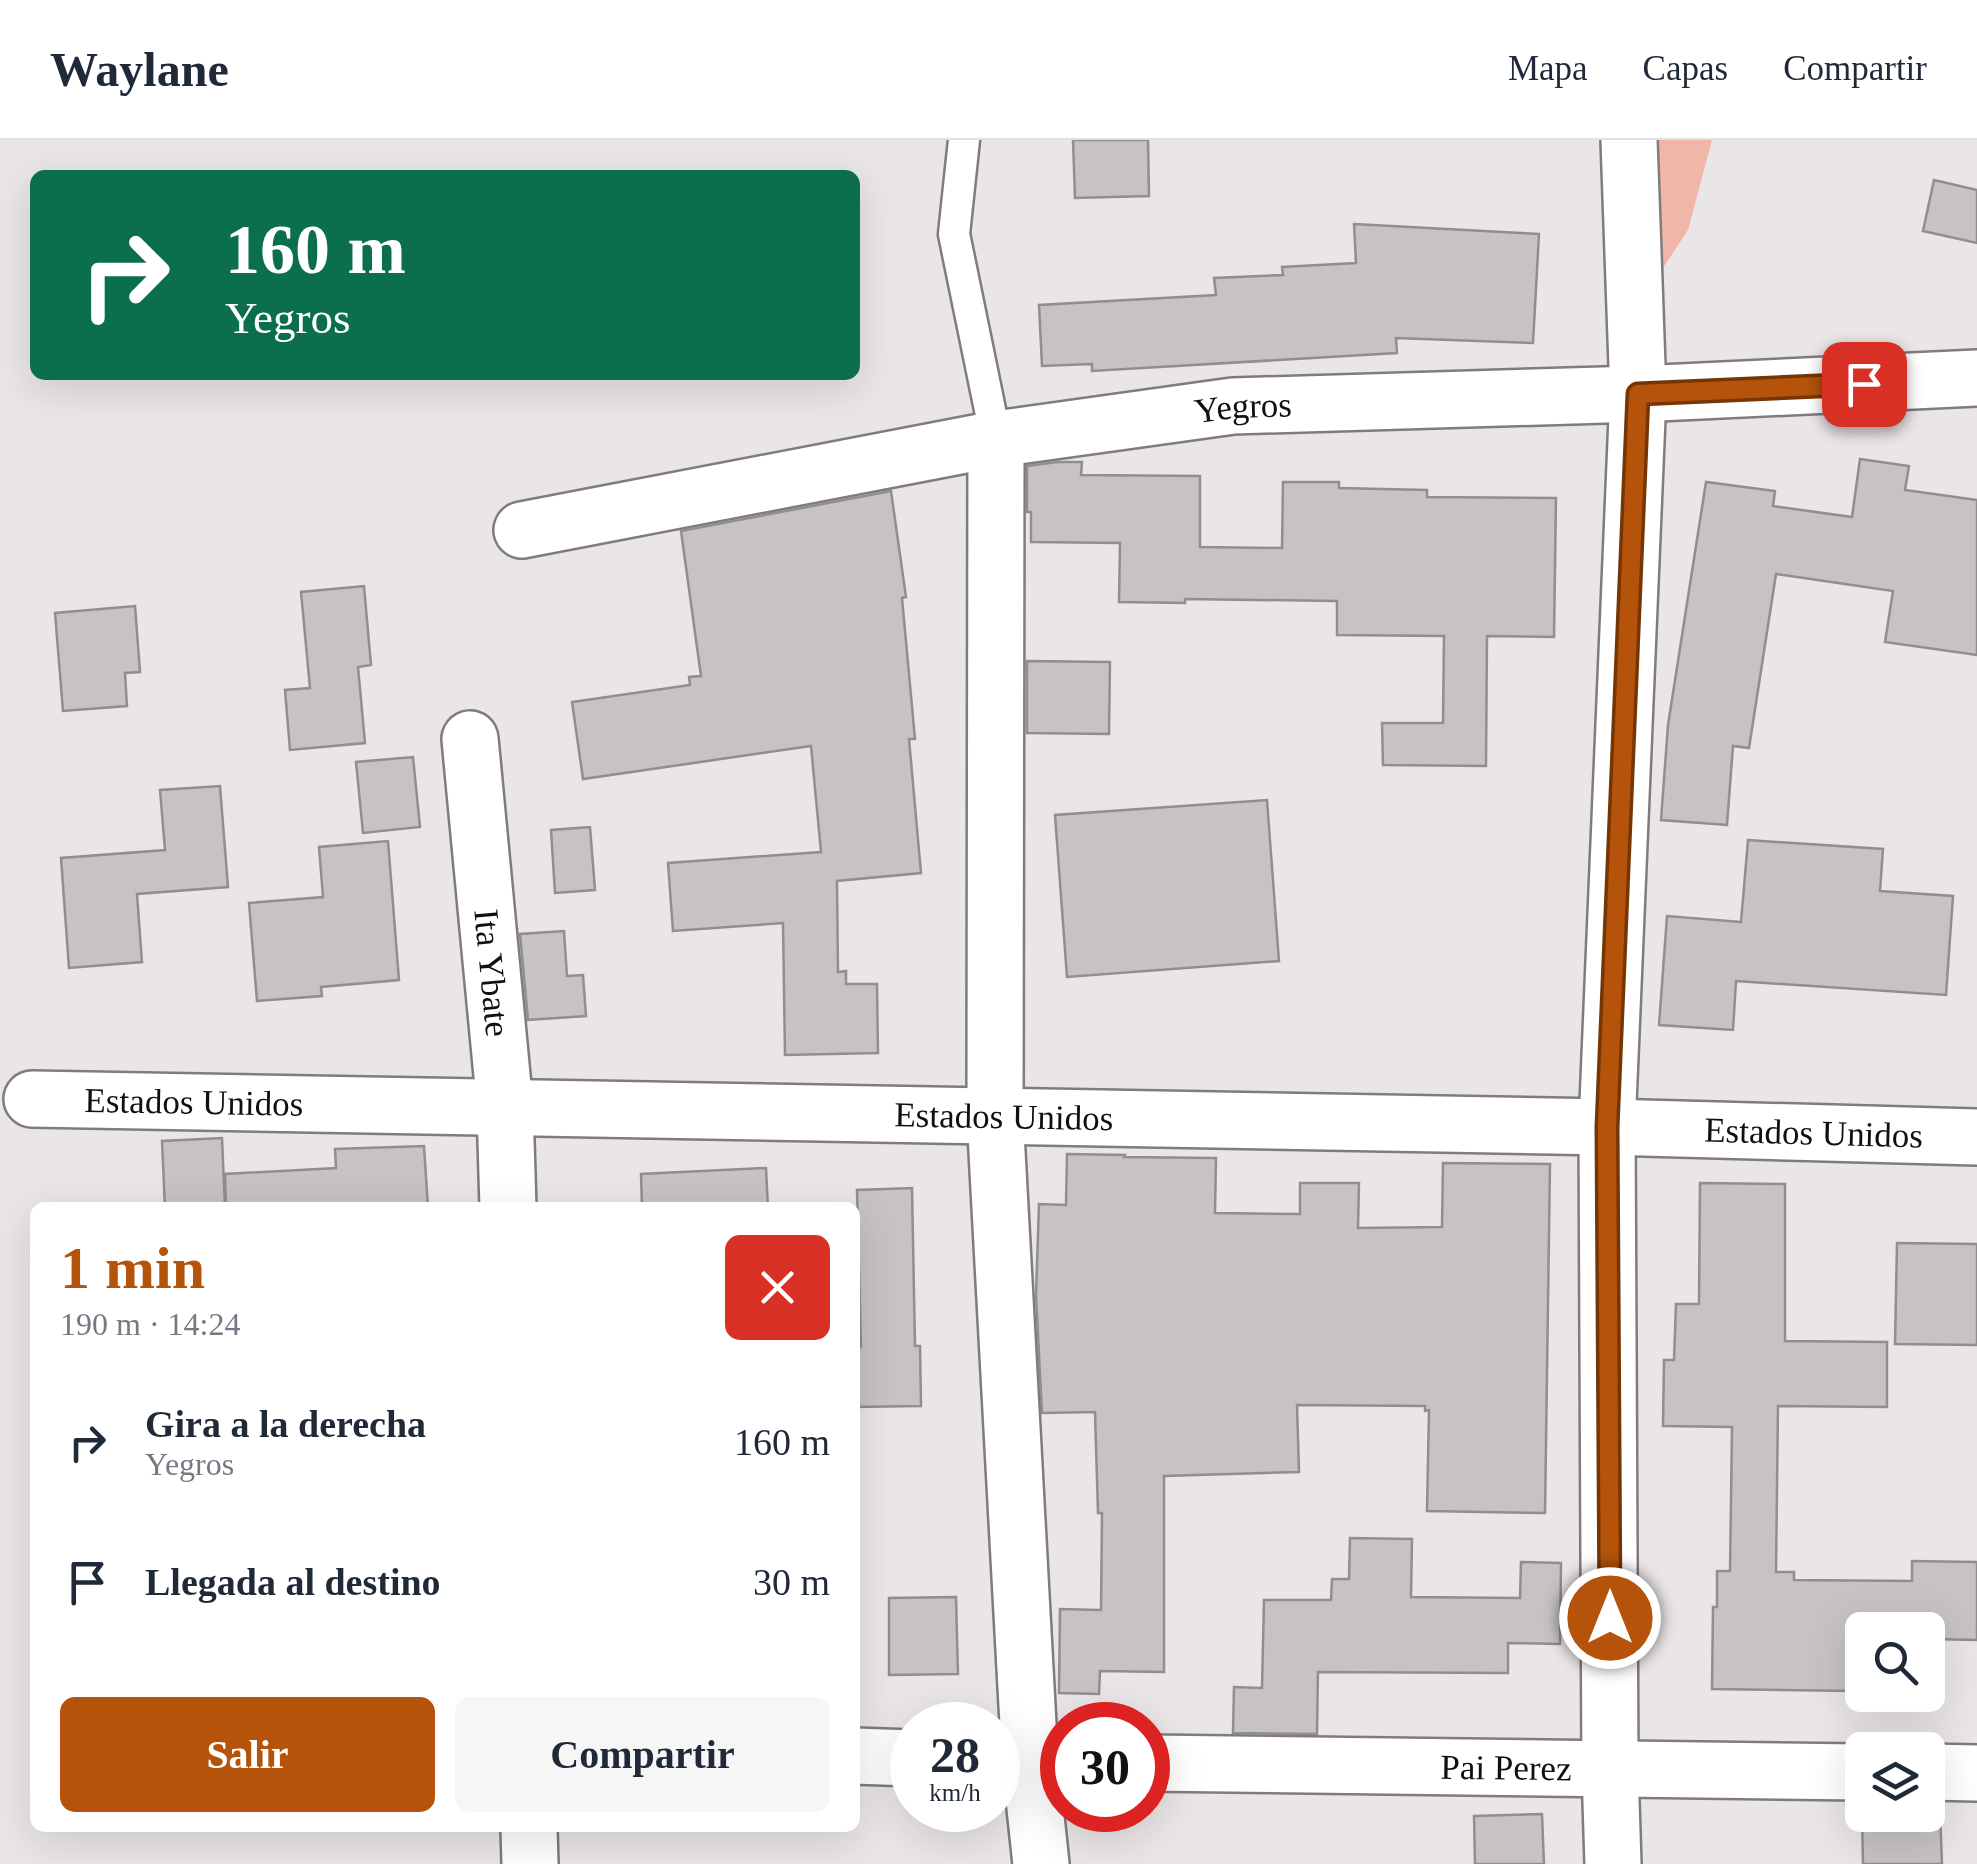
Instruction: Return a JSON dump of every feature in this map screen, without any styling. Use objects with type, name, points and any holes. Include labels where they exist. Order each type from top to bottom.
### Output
[{"type":"street","points":[[1613,1864],[1607,1127],[1638,394],[1628,140]]},
{"type":"street","name":"Yegros","points":[[522,530],[996,438],[1233,406],[1638,394],[1977,378]]},
{"type":"street","points":[[996,438],[995,1115],[1030,1761],[1041,1864]]},
{"type":"street","name":"Ita Ybate","points":[[470,739],[505,1107],[508,1202]]},
{"type":"street","name":"Estados Unidos","points":[[32,1099],[1977,1137]]},
{"type":"street","points":[[860,1756],[890,1757]]},
{"type":"street","name":"Pai Perez","points":[[1170,1763],[1845,1772]]},
{"type":"street","points":[[1945,1772],[1977,1772]]},
{"type":"street","points":[[529,1832],[530,1864]]},
{"type":"lane","points":[[964,140],[954,234],[996,438]]},
{"type":"shaded area","points":[[1642,140],[1712,140],[1688,230],[1663,268],[1643,236]]},
{"type":"building","points":[[1073,140],[1148,140],[1149,196],[1075,198]]},
{"type":"building","points":[[1934,180],[1977,190],[1977,243],[1923,231]]},
{"type":"building","points":[[1354,224],[1539,234],[1533,343],[1396,338],[1397,353],[1092,371],[1092,364],[1042,366],[1039,305],[1216,295],[1214,278],[1283,275],[1282,267],[1356,263]]},
{"type":"building","points":[[1860,459],[1909,466],[1905,490],[1977,500],[1977,655],[1885,642],[1893,591],[1776,574],[1749,748],[1733,746],[1727,825],[1661,820],[1668,725],[1706,482],[1775,491],[1773,506],[1852,517]]},
{"type":"building","points":[[1082,462],[1081,475],[1200,476],[1200,547],[1282,548],[1283,482],[1339,482],[1339,488],[1427,490],[1427,497],[1556,498],[1554,637],[1487,636],[1486,766],[1383,765],[1382,723],[1443,723],[1444,636],[1337,635],[1337,601],[1119,602],[1120,543],[1031,542],[1027,466]]},
{"type":"building","points":[[891,491],[906,597],[902,598],[915,739],[909,739],[921,873],[837,881],[838,972],[846,971],[846,984],[877,984],[878,1053],[785,1055],[783,923],[673,931],[668,863],[821,852],[811,746],[583,779],[572,702],[690,685],[689,677],[701,676],[681,531]]},
{"type":"building","points":[[364,586],[371,665],[358,667],[365,743],[290,750],[285,690],[310,688],[301,592]]},
{"type":"building","points":[[135,606],[140,672],[125,673],[127,706],[63,711],[55,613]]},
{"type":"building","points":[[1027,661],[1110,662],[1109,734],[1027,733]]},
{"type":"building","points":[[413,757],[420,827],[363,833],[356,762]]},
{"type":"building","points":[[220,786],[228,887],[137,894],[142,962],[69,968],[61,858],[165,850],[160,790]]},
{"type":"building","points":[[1267,800],[1279,961],[1067,977],[1055,815]]},
{"type":"building","points":[[590,827],[595,890],[555,893],[551,830]]},
{"type":"building","points":[[1748,840],[1883,849],[1880,891],[1953,896],[1946,995],[1736,981],[1733,1030],[1659,1025],[1667,916],[1741,922]]},
{"type":"building","points":[[388,841],[399,980],[321,987],[322,996],[257,1001],[249,903],[323,897],[319,847]]},
{"type":"building","points":[[564,931],[567,976],[583,975],[586,1016],[528,1020],[520,934]]},
{"type":"building","points":[[222,1138],[225,1202],[165,1202],[162,1141]]},
{"type":"building","points":[[424,1146],[428,1202],[226,1202],[225,1174],[336,1168],[335,1149]]},
{"type":"building","points":[[1067,1154],[1216,1158],[1215,1213],[1300,1214],[1300,1183],[1359,1183],[1358,1228],[1442,1227],[1443,1163],[1550,1164],[1545,1513],[1427,1511],[1429,1410],[1425,1411],[1425,1406],[1297,1405],[1299,1472],[1164,1476],[1164,1672],[1100,1671],[1099,1694],[1059,1693],[1060,1609],[1101,1610],[1102,1513],[1098,1513],[1095,1412],[1042,1413],[1036,1296],[1039,1204],[1066,1205]]},
{"type":"building","points":[[766,1168],[768,1202],[642,1202],[641,1174]]},
{"type":"building","points":[[1700,1183],[1785,1184],[1785,1341],[1887,1342],[1887,1407],[1778,1406],[1776,1572],[1794,1572],[1794,1580],[1912,1581],[1912,1561],[1977,1562],[1977,1640],[1945,1639],[1945,1612],[1845,1612],[1845,1691],[1712,1689],[1717,1571],[1730,1571],[1732,1427],[1663,1426],[1664,1360],[1674,1360],[1676,1304],[1699,1304]]},
{"type":"building","points":[[912,1188],[915,1346],[920,1346],[921,1406],[860,1407],[857,1190]]},
{"type":"building","points":[[1897,1243],[1977,1244],[1977,1345],[1895,1344]]},
{"type":"building","points":[[1350,1538],[1412,1539],[1411,1597],[1520,1598],[1521,1562],[1561,1563],[1560,1644],[1508,1643],[1508,1673],[1318,1672],[1317,1734],[1233,1733],[1234,1687],[1262,1688],[1264,1600],[1331,1600],[1332,1579],[1349,1579]]},
{"type":"building","points":[[956,1597],[958,1674],[889,1675],[889,1598]]},
{"type":"building","points":[[1542,1814],[1544,1864],[1475,1864],[1474,1816]]},
{"type":"building","points":[[1862,1832],[1941,1832],[1942,1864],[1863,1864]]},
{"type":"route","points":[[1610,1618],[1607,1127],[1638,394],[1864,384]]}]
